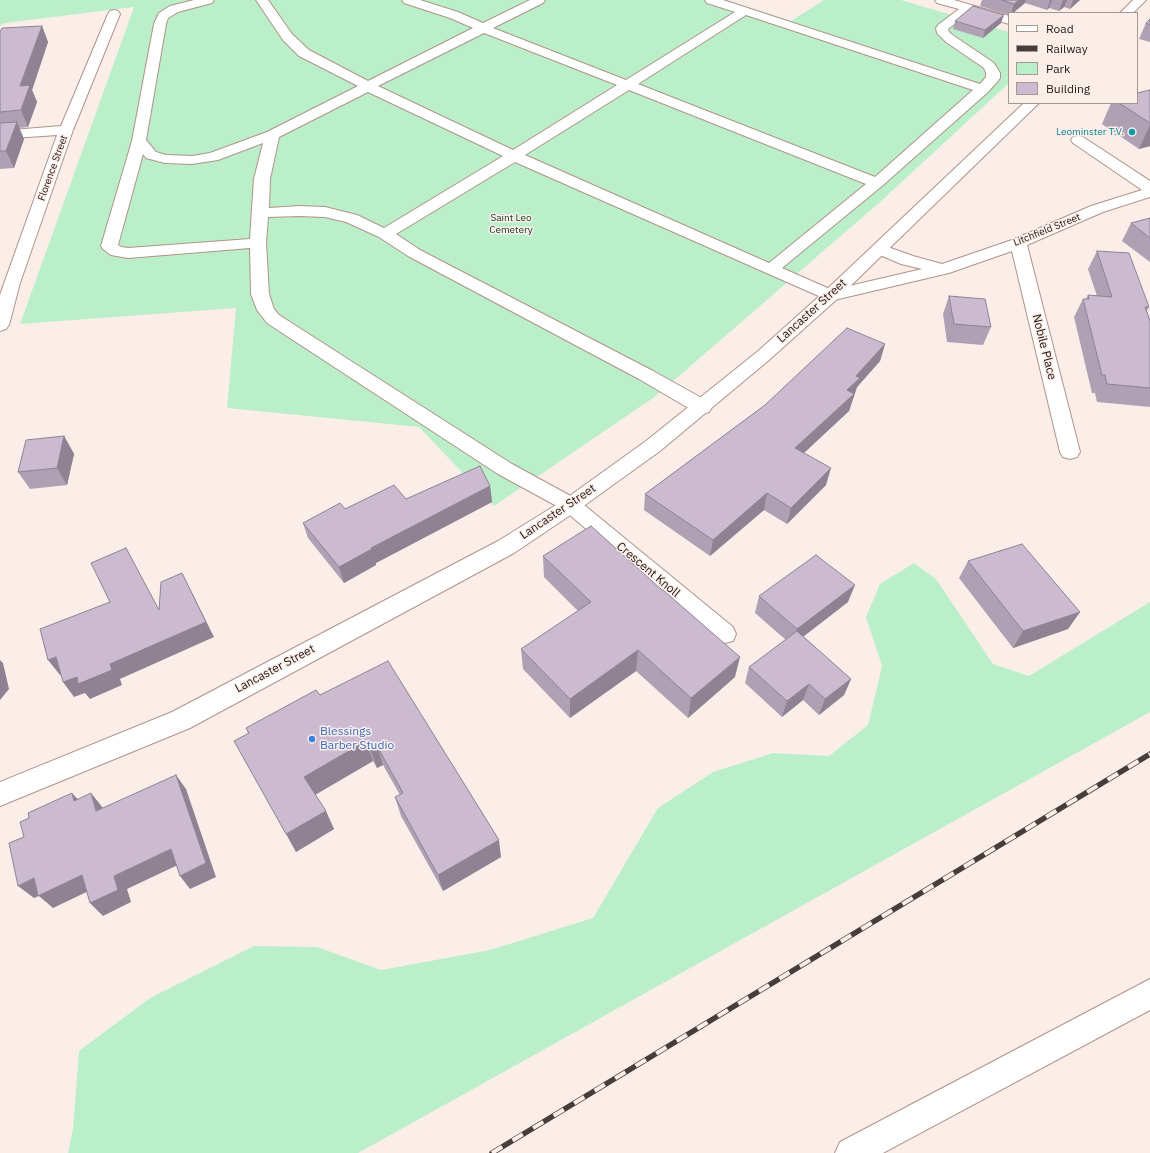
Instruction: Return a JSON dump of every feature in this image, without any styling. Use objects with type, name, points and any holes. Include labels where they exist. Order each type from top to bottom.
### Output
[{"type":"street","points":[[208,0],[174,9],[163,16],[160,24],[140,141],[110,246],[118,252],[128,252],[258,243]]},
{"type":"street","points":[[262,0],[287,37],[304,53],[369,87],[514,156],[830,296]]},
{"type":"street","points":[[408,0],[454,15],[483,28],[877,182]]},
{"type":"street","points":[[140,141],[151,155],[165,160],[192,160],[213,157],[272,135],[539,0]]},
{"type":"street","points":[[711,0],[983,88]]},
{"type":"street","points":[[941,0],[1008,20]]},
{"type":"street","points":[[1127,12],[1140,0]]},
{"type":"street","points":[[770,269],[877,182],[993,78],[993,73],[989,66],[943,33],[942,28],[968,8]]},
{"type":"street","points":[[385,234],[514,156],[745,11]]},
{"type":"street","name":"Florence Street","points":[[0,325],[6,284],[66,130],[114,14]]},
{"type":"street","name":"Lancaster Street","points":[[0,794],[181,720],[506,547],[570,505],[653,446],[764,356],[879,250],[1031,104]]},
{"type":"street","points":[[0,135],[66,130]]},
{"type":"street","name":"Crescent Knoll","points":[[272,135],[262,179],[258,243],[260,294],[266,310],[273,320],[505,469],[570,505],[725,634]]},
{"type":"street","points":[[1078,140],[1150,188]]},
{"type":"street","name":"Litchfield Street","points":[[830,296],[943,269],[1018,243],[1097,209],[1150,192]]},
{"type":"street","points":[[261,213],[299,211],[325,212],[351,218],[385,234],[414,253],[646,375],[702,407]]},
{"type":"street","name":"Nobile Place","points":[[1018,243],[1070,452]]},
{"type":"street","points":[[879,250],[907,260],[943,269]]},
{"type":"street","points":[[851,1153],[1150,994]]},
{"type":"green space","name":"Saint Leo Cemetery","points":[[0,0],[727,0],[791,21],[824,0],[901,0],[1008,32],[1008,84],[880,202],[656,396],[494,506],[419,427],[227,408],[236,308],[20,324],[134,7],[5,23],[0,26]]},
{"type":"green space","points":[[914,563],[936,579],[993,664],[1029,676],[1150,602],[1150,712],[358,1153],[68,1153],[73,1129],[79,1051],[150,998],[254,946],[317,947],[381,970],[490,950],[593,918],[658,808],[713,772],[773,753],[829,756],[868,725],[882,666],[866,617],[880,584]]},
{"type":"building","points":[[1002,0],[1019,0],[1014,4]]},
{"type":"building","points":[[973,6],[1004,15],[985,30],[955,21]]},
{"type":"building","points":[[1150,19],[1150,25],[1146,23]]},
{"type":"building","points":[[42,26],[20,86],[30,85],[21,110],[0,112],[0,32],[2,28]]},
{"type":"building","points":[[1150,90],[1150,123],[1121,104],[1138,104],[1138,93]]},
{"type":"building","points":[[17,122],[6,151],[0,151],[0,123]]},
{"type":"building","points":[[1150,218],[1150,238],[1131,223]]},
{"type":"building","points":[[1097,251],[1129,253],[1149,307],[1145,307],[1150,321],[1150,388],[1107,384],[1105,375],[1102,375],[1083,299],[1089,299],[1088,295],[1112,297]]},
{"type":"building","points":[[949,296],[985,299],[991,327],[954,324]]},
{"type":"building","points":[[847,328],[885,344],[856,376],[860,378],[847,390],[854,394],[795,448],[831,468],[791,508],[767,493],[713,540],[645,494],[765,405]]},
{"type":"building","points":[[64,436],[57,468],[18,472],[26,440]]},
{"type":"building","points":[[480,466],[490,486],[371,548],[372,549],[339,567],[303,523],[340,503],[345,509],[394,485],[406,499]]},
{"type":"building","points":[[591,526],[740,657],[691,698],[638,650],[570,699],[521,649],[591,602],[543,556]]},
{"type":"building","points":[[1022,544],[1080,612],[1023,631],[968,561]]},
{"type":"building","points":[[126,548],[159,610],[161,582],[182,573],[206,622],[110,664],[112,670],[78,684],[77,677],[63,682],[56,657],[48,660],[40,629],[110,602],[91,563]]},
{"type":"building","points":[[816,555],[855,585],[797,629],[759,596]]},
{"type":"building","points":[[797,631],[851,679],[825,699],[809,684],[787,701],[749,667]]},
{"type":"building","points":[[388,661],[499,840],[438,875],[395,797],[403,793],[377,746],[370,749],[366,741],[304,777],[326,811],[286,834],[234,741],[249,733],[246,728],[316,690],[320,695]]},
{"type":"building","points":[[176,775],[206,863],[180,876],[171,849],[114,876],[118,890],[90,903],[82,875],[38,896],[34,878],[18,886],[9,843],[24,837],[20,822],[29,818],[28,813],[72,793],[74,801],[91,793],[96,811]]},
{"type":"railway","points":[[492,1153],[1150,754]]},
{"type":"place","name":"Leominster T.V.","points":[[1132,132]]},
{"type":"place","name":"Blessings Barber Studio","points":[[312,739]]}]
